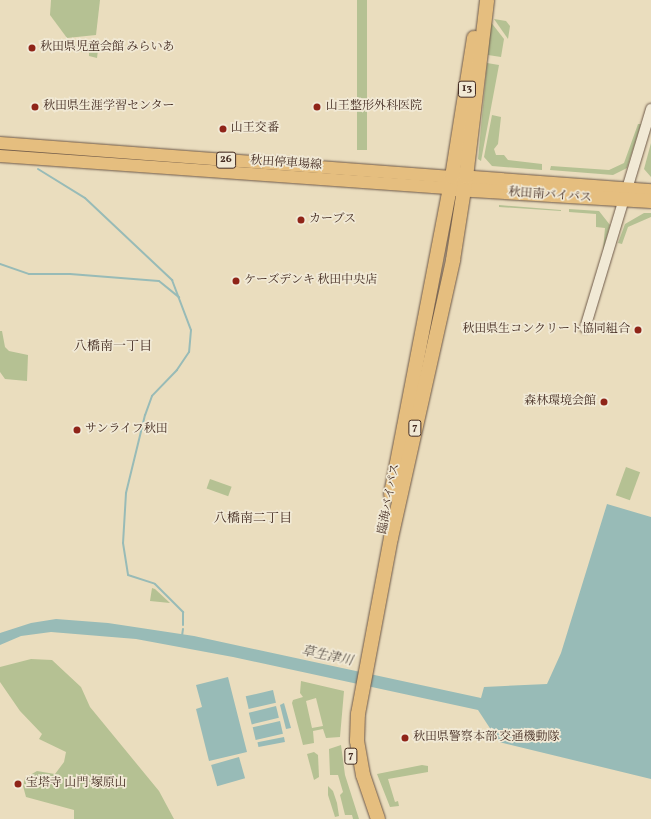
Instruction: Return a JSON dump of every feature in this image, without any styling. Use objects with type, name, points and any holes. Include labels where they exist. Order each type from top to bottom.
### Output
[{"type":"highway","name":"13","points":[[451,183],[478,0]]},
{"type":"highway","name":"13","points":[[465,183],[487,0]]},
{"type":"highway","name":"秋田南バイパス","points":[[451,183],[625,195],[651,201]]},
{"type":"highway","name":"臨海バイパス","points":[[369,819],[352,764],[349,718],[357,691],[451,183]]},
{"type":"highway","name":"臨海バイパス","points":[[361,666],[436,340],[465,183]]},
{"type":"highway","name":"秋田南バイパス","points":[[625,195],[651,191]]},
{"type":"highway","name":"臨海バイパス","points":[[357,691],[357,741],[363,775],[378,819]]},
{"type":"main road","name":"秋田停車場線","points":[[0,143],[451,183]]},
{"type":"main road","name":"秋田停車場線","points":[[0,156],[451,183]]},
{"type":"street","points":[[586,328],[651,109]]},
{"type":"green space","points":[[51,0],[100,0],[96,35],[67,38],[50,15]]},
{"type":"green space","points":[[357,0],[367,0],[367,150],[357,150]]},
{"type":"green space","points":[[494,19],[506,21],[510,26],[508,39]]},
{"type":"green space","points":[[490,21],[504,39],[501,57],[488,55]]},
{"type":"green space","points":[[99,43],[97,58],[89,56],[89,53],[81,52],[81,49],[73,48],[74,45]]},
{"type":"green space","points":[[487,63],[499,65],[481,161],[478,159]]},
{"type":"green space","points":[[492,115],[501,117],[498,144],[494,149],[496,155],[504,155],[508,160],[542,164],[542,170],[492,166],[484,157]]},
{"type":"green space","points":[[638,124],[641,124],[627,168],[613,175],[550,170],[551,166],[609,170],[624,163]]},
{"type":"green space","points":[[651,143],[651,177],[644,169]]},
{"type":"green space","points":[[499,205],[561,210],[561,211],[499,207]]},
{"type":"green space","points":[[569,209],[599,211],[610,225],[603,250],[605,228],[596,227],[596,214],[569,212]]},
{"type":"green space","points":[[644,213],[651,213],[651,217],[628,227],[622,244],[618,243],[625,224]]},
{"type":"green space","points":[[0,331],[2,331],[5,347],[9,351],[28,355],[27,381],[5,379],[0,372]]},
{"type":"green space","points":[[626,467],[640,472],[630,500],[616,495]]},
{"type":"green space","points":[[210,479],[232,487],[228,496],[207,488]]},
{"type":"green space","points":[[152,588],[155,589],[170,603],[150,601]]},
{"type":"green space","points":[[31,659],[52,660],[81,687],[90,707],[159,791],[174,819],[74,819],[74,810],[26,797],[23,786],[25,778],[37,771],[55,774],[64,762],[66,752],[39,739],[42,734],[20,711],[0,682],[0,667]]},
{"type":"green space","points":[[301,681],[344,691],[340,737],[326,738],[323,729],[313,731],[314,743],[303,745],[292,703],[293,700],[303,697],[300,693]],"holes":[[[316,698],[323,726],[312,728],[306,701]]]},
{"type":"green space","points":[[341,745],[345,775],[359,819],[353,819],[352,815],[345,815],[340,795],[343,792],[338,775],[330,775],[329,749]]},
{"type":"green space","points":[[314,752],[318,755],[319,777],[314,780],[307,754]]},
{"type":"green space","points":[[422,765],[428,766],[428,772],[388,779],[395,802],[398,801],[399,806],[390,807],[377,774]]},
{"type":"green space","points":[[328,786],[333,791],[339,816],[335,817],[328,795]]},
{"type":"water","points":[[607,504],[651,517],[651,779],[499,742],[478,710],[233,657],[136,639],[51,632],[21,636],[0,645],[0,633],[31,623],[56,619],[108,623],[194,636],[481,698],[484,687],[547,684],[561,653]]},
{"type":"water","points":[[228,677],[247,752],[209,761],[196,709],[202,707],[196,685]]},
{"type":"water","points":[[273,690],[276,703],[249,709],[246,696]]},
{"type":"water","points":[[284,703],[291,728],[286,729],[280,705]]},
{"type":"water","points":[[276,706],[279,718],[252,724],[249,713]]},
{"type":"water","points":[[280,721],[283,734],[256,740],[253,727]]},
{"type":"water","points":[[284,737],[285,742],[258,747],[257,742]]},
{"type":"water","points":[[239,757],[245,778],[217,786],[211,765]]},
{"type":"waterway","points":[[38,169],[85,198],[172,280],[191,330],[189,352],[177,370],[152,396],[145,415],[126,493],[123,543],[128,575],[155,584],[183,612],[183,625]]},
{"type":"waterway","points":[[0,264],[29,274],[70,274],[159,281],[179,297]]},
{"type":"waterway","points":[[182,636],[183,629]]},
{"type":"place","name":"秋田県児童会館 みらいあ","points":[[32,48]]},
{"type":"place","name":"秋田県生涯学習センター","points":[[35,107]]},
{"type":"place","name":"山王整形外科医院","points":[[317,107]]},
{"type":"place","name":"山王交番","points":[[223,129]]},
{"type":"place","name":"カーブス","points":[[301,220]]},
{"type":"place","name":"ケーズデンキ 秋田中央店","points":[[236,281]]},
{"type":"place","name":"秋田県生コンクリート協同組合","points":[[638,330]]},
{"type":"place","name":"森林環境会館","points":[[604,402]]},
{"type":"place","name":"サンライフ秋田","points":[[77,430]]},
{"type":"place","name":"秋田県警察本部 交通機動隊","points":[[405,738]]},
{"type":"place","name":"宝塔寺 山門 塚原山","points":[[18,784]]},
{"type":"district","name":"八橋南一丁目","points":[[113,347]]},
{"type":"district","name":"八橋南二丁目","points":[[253,519]]},
{"type":"water label","name":"草生津川","points":[[327,657]]}]
